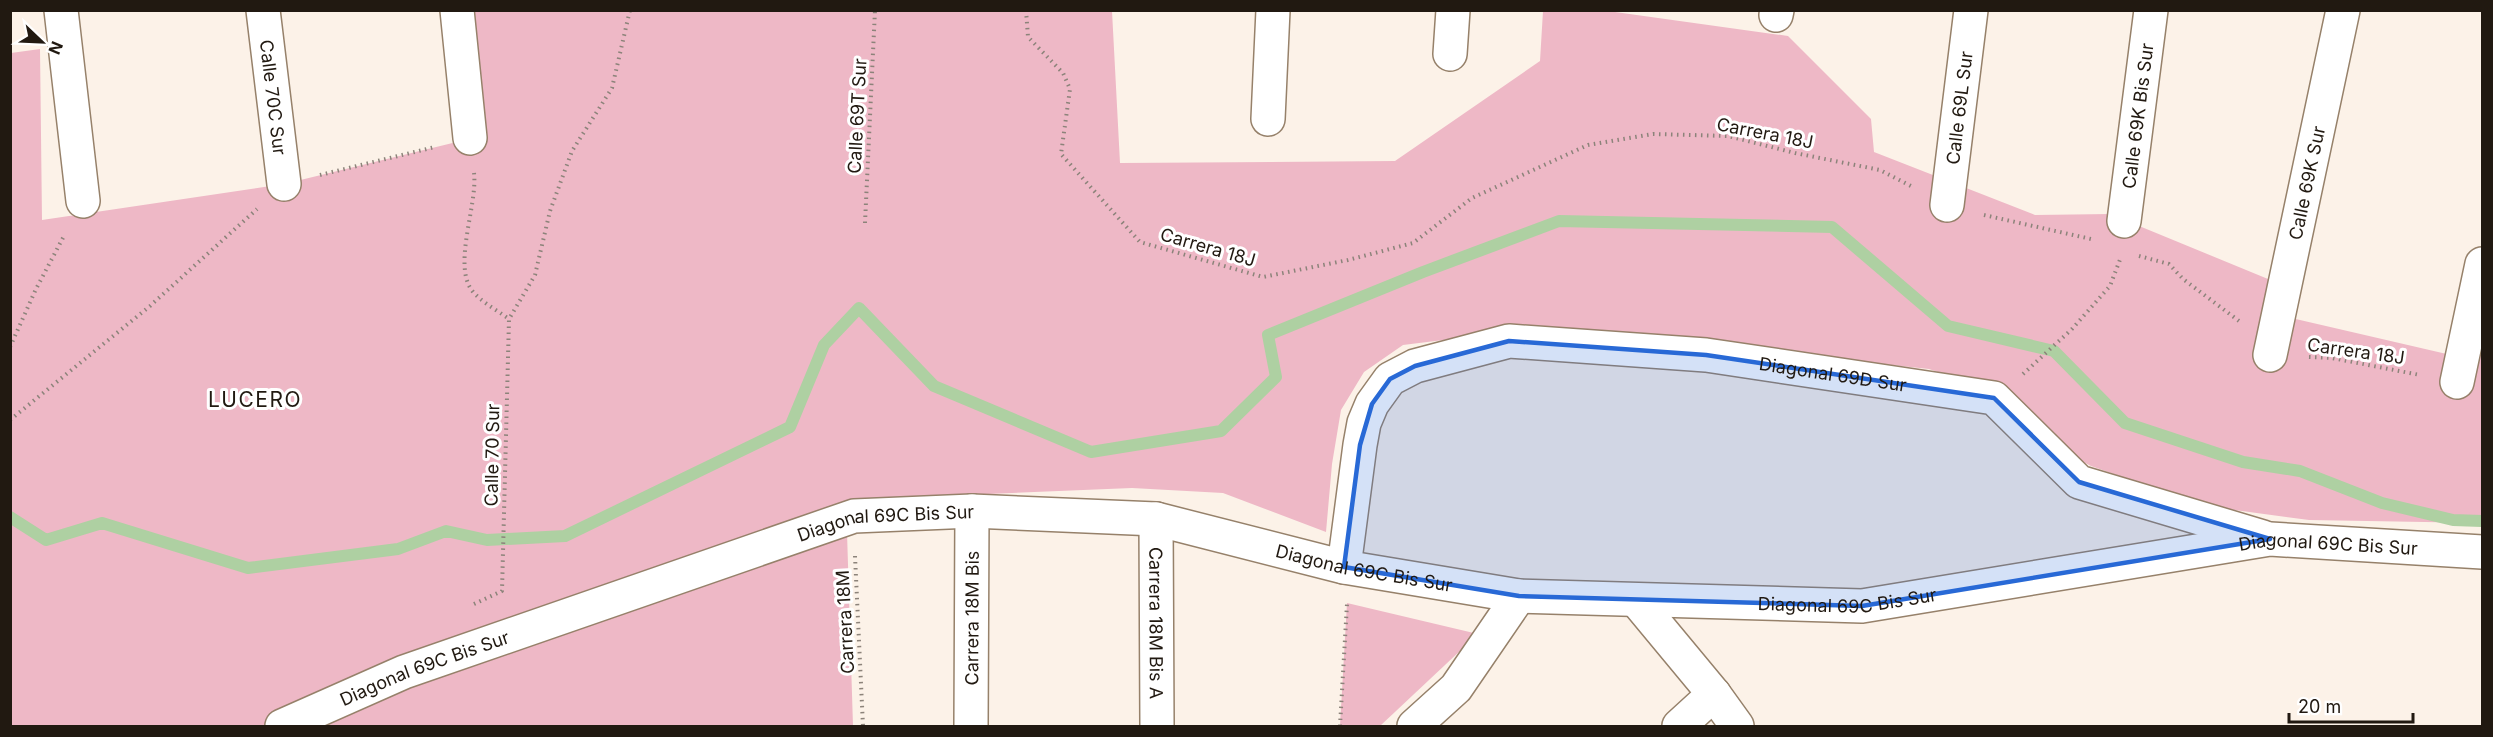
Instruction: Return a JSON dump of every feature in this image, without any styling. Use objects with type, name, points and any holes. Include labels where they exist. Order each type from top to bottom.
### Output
[{"type":"street","points":[[62,10],[83,201]]},
{"type":"street","name":"Calle 70C Sur","points":[[263,10],[284,184]]},
{"type":"street","points":[[457,10],[470,138]]},
{"type":"street","points":[[1268,119],[1273,10]]},
{"type":"street","points":[[1450,54],[1453,10]]},
{"type":"street","name":"Calle 69L Sur","points":[[1947,205],[1971,10]]},
{"type":"street","name":"Calle 69K Bis Sur","points":[[2124,236],[2151,10]]},
{"type":"street","name":"Calle 69K Sur","points":[[2270,355],[2343,10]]},
{"type":"street","points":[[2457,382],[2482,264]]},
{"type":"street","name":"Diagonal 69D Sur","points":[[1344,567],[1364,423],[1372,404],[1390,379],[1415,366],[1509,341],[1706,355],[1994,398],[2079,482],[2270,539]]},
{"type":"street","name":"Diagonal 69C Bis Sur","points":[[282,726],[404,672],[854,516],[972,511],[1156,519],[1344,567],[1520,596],[1862,606],[2270,539],[2482,552]]},
{"type":"street","name":"Carrera 18M Bis","points":[[971,726],[972,511]]},
{"type":"street","name":"Carrera 18M Bis A","points":[[1156,519],[1157,726]]},
{"type":"street","points":[[1414,726],[1456,688],[1520,596]]},
{"type":"street","points":[[1635,600],[1714,694],[1737,726]]},
{"type":"street","points":[[1679,726],[1714,694]]},
{"type":"path","points":[[10,420],[150,306],[284,184],[470,138],[476,187],[469,226],[465,277],[474,294],[509,320],[535,275],[550,211],[572,151],[612,88],[630,10]]},
{"type":"path","name":"Calle 69T Sur","points":[[865,224],[875,10]]},
{"type":"path","name":"Carrera 18J","points":[[1026,10],[1028,37],[1063,73],[1070,89],[1061,154],[1140,242],[1263,277],[1348,260],[1413,243],[1472,198],[1587,144],[1653,134],[1728,136],[1880,170],[1947,205],[2096,241]]},
{"type":"path","points":[[10,347],[36,289],[83,201]]},
{"type":"path","points":[[2031,367],[2072,329],[2110,286],[2124,236],[2169,264],[2184,279],[2243,324],[2270,355]]},
{"type":"path","name":"Calle 70 Sur","points":[[502,591],[509,320]]},
{"type":"path","name":"Carrera 18J","points":[[2270,355],[2332,358],[2457,382]]},
{"type":"path","name":"Carrera 18M","points":[[854,516],[863,726]]},
{"type":"path","points":[[1340,726],[1347,603],[1344,567]]},
{"type":"highlighted area","points":[[1509,341],[1706,355],[1994,398],[2079,482],[2270,539],[1862,606],[1519,596],[1344,567],[1360,445],[1372,404],[1390,379],[1415,366]]},
{"type":"shaded area","points":[[457,11],[1112,11],[1120,163],[1395,161],[1540,61],[1543,11],[1608,11],[1788,36],[1871,119],[1874,152],[2035,215],[2110,214],[2268,279],[2265,312],[2451,355],[2482,355],[2482,523],[2309,520],[2205,506],[2091,466],[2044,441],[1996,392],[1929,369],[1798,355],[1516,331],[1403,345],[1364,372],[1341,410],[1332,464],[1326,532],[1223,493],[1132,488],[846,500],[853,726],[11,726],[11,53],[40,49],[42,220],[284,184],[469,139]]},
{"type":"shaded area","points":[[1347,603],[1478,634],[1380,726],[1340,726]]},
{"type":"waterway","points":[[10,517],[46,540],[102,523],[248,568],[398,549],[446,531],[487,540],[565,536],[790,427],[824,345],[859,308],[934,386],[1091,452],[1221,431],[1276,377],[1268,335],[1423,272],[1559,221],[1832,227],[1948,326],[2054,351],[2125,423],[2243,462],[2300,471],[2382,503],[2453,520],[2482,521]]},
{"type":"district","name":"LUCERO","points":[[255,399]]}]
